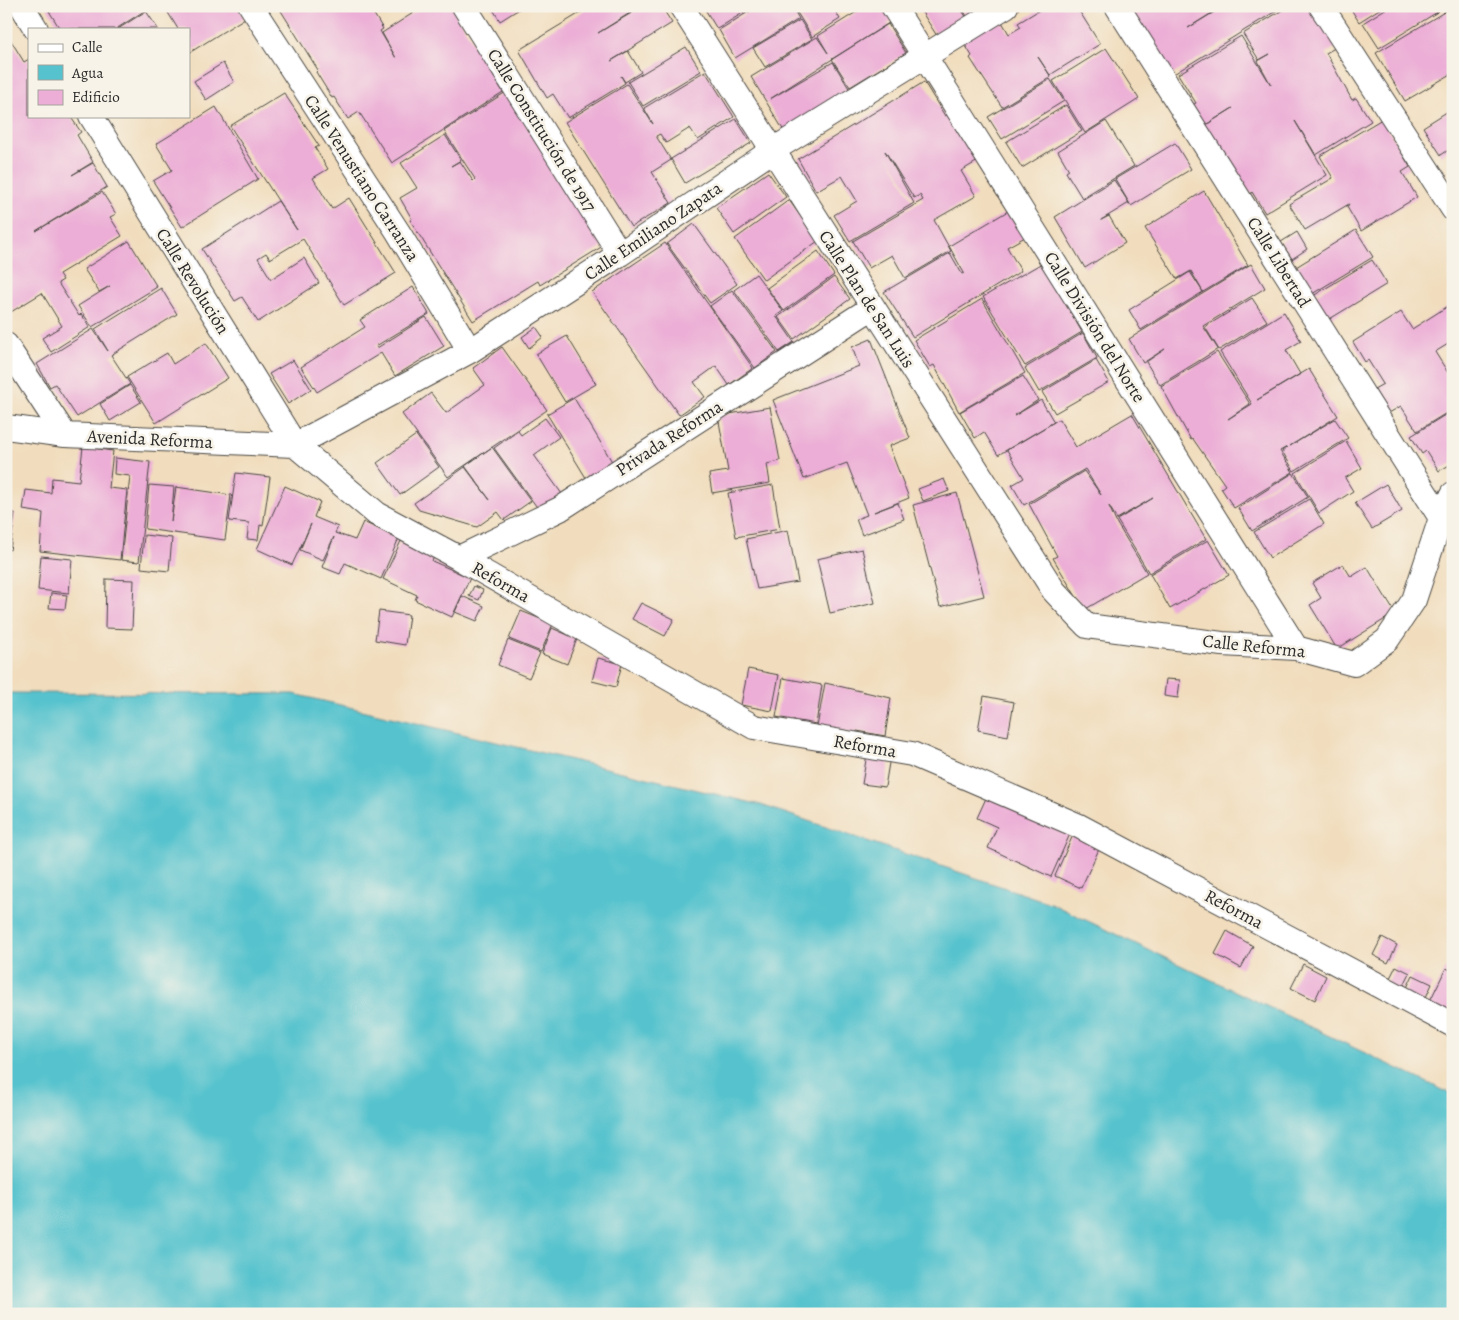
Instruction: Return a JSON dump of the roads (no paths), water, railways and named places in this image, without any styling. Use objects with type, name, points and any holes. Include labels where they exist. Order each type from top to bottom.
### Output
[{"type":"street","points":[[22,6],[35,28]]},
{"type":"street","name":"Calle Venustiano Carranza","points":[[250,6],[398,232],[470,351]]},
{"type":"street","name":"Calle Constitución de 1917","points":[[464,6],[620,254]]},
{"type":"street","name":"Calle Plan de San Luis","points":[[681,6],[1054,591]]},
{"type":"street","name":"Calle División del Norte","points":[[893,6],[1296,648]]},
{"type":"street","name":"Calle Emiliano Zapata","points":[[295,445],[470,351],[620,254],[773,150],[1006,6]]},
{"type":"street","name":"Calle Libertad","points":[[1117,6],[1441,518]]},
{"type":"street","points":[[1321,6],[1453,209]]},
{"type":"street","name":"Calle Revolución","points":[[92,118],[295,445]]},
{"type":"street","name":"Privada Reforma","points":[[459,558],[560,509],[873,307]]},
{"type":"street","points":[[6,345],[64,435]]},
{"type":"street","name":"Avenida Reforma","points":[[6,426],[64,435],[295,445]]},
{"type":"street","name":"Reforma","points":[[295,445],[376,514],[459,558],[754,727],[912,754],[1079,826],[1453,1025]]},
{"type":"street","points":[[1441,518],[1453,494]]},
{"type":"street","name":"Calle Reforma","points":[[1054,591],[1087,626],[1222,644],[1296,648],[1354,664],[1387,640],[1414,600],[1441,518]]},
{"type":"water","points":[[6,693],[294,694],[761,805],[1050,903],[1447,1092],[1453,1098],[1453,1314],[6,1314]]}]
